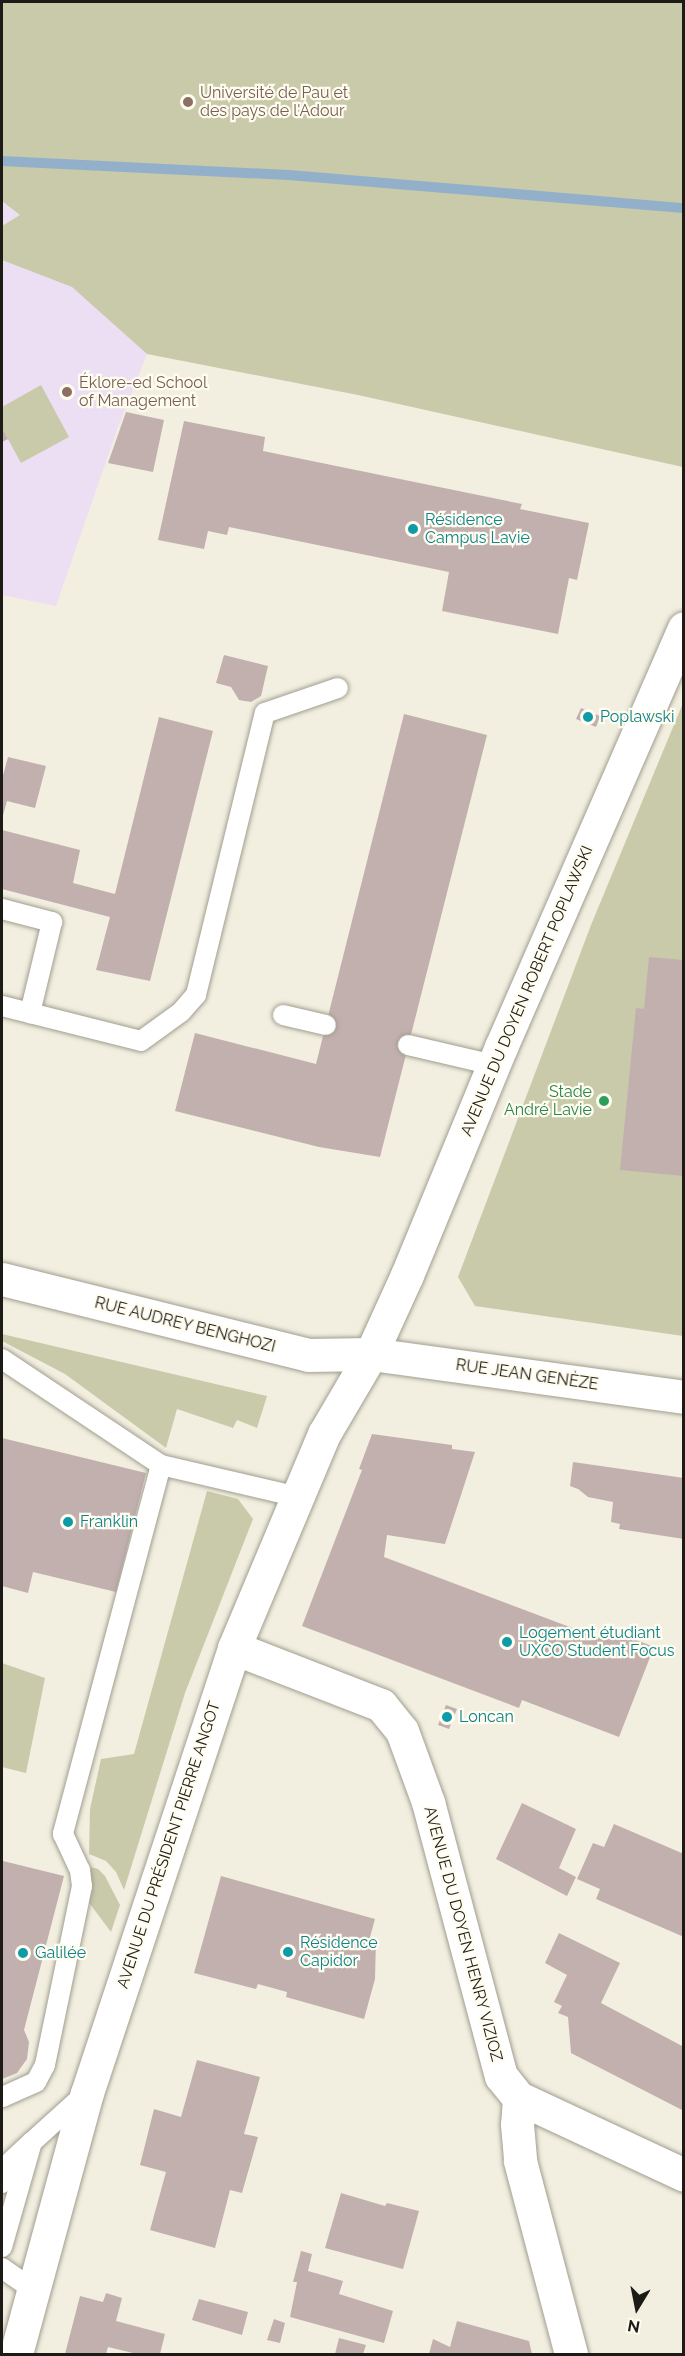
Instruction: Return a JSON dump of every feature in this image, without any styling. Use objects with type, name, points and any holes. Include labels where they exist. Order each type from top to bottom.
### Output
[{"type":"street","name":"AVENUE DU DOYEN ROBERT POPLAWSKI","points":[[370,1354],[407,1275],[494,1065],[684,628]]},
{"type":"street","name":"RUE AUDREY BENGHOZI","points":[[2,1279],[308,1355],[370,1354]]},
{"type":"street","name":"RUE JEAN GENÈZE","points":[[370,1354],[684,1397]]},
{"type":"street","name":"AVENUE DU PRÉSIDENT PIERRE ANGOT","points":[[16,2355],[17,2288],[87,2093],[234,1648],[324,1434],[370,1354]]},
{"type":"street","name":"AVENUE DU DOYEN HENRY VIZIOZ","points":[[234,1648],[381,1705],[402,1731],[428,1802],[501,2076],[519,2098]]},
{"type":"street","points":[[571,2355],[520,2161],[517,2124],[519,2098],[684,2175]]},
{"type":"lane","points":[[2,1006],[141,1041],[181,1011],[196,995],[265,713],[338,688]]},
{"type":"lane","points":[[2,909],[52,922],[30,1013]]},
{"type":"lane","points":[[283,1015],[326,1025]]},
{"type":"lane","points":[[408,1045],[494,1065]]},
{"type":"lane","points":[[2,1359],[161,1465],[298,1497]]},
{"type":"lane","points":[[2,2097],[36,2082],[45,2065],[82,1886],[80,1870],[63,1833],[161,1465]]},
{"type":"lane","points":[[2,2183],[8,2164],[87,2093]]},
{"type":"lane","points":[[2,2247],[32,2142]]},
{"type":"lane","points":[[2,2268],[17,2288]]},
{"type":"shaded area","points":[[2,2],[683,2],[160,169],[147,354],[117,430],[56,606],[2,595]]},
{"type":"green space","points":[[2,2],[683,2],[683,467],[358,395],[147,354],[72,287],[2,260],[2,226],[20,215],[2,201]]},
{"type":"green space","points":[[41,385],[69,437],[21,463],[2,428],[2,407]]},
{"type":"green space","name":"Stade André Lavie","points":[[683,703],[683,1336],[475,1306],[458,1277],[591,925]]},
{"type":"green space","points":[[2,1334],[267,1396],[257,1428],[237,1420],[233,1428],[177,1409],[166,1448],[65,1374],[2,1341]]},
{"type":"green space","points":[[207,1491],[238,1499],[253,1519],[185,1693],[124,1890],[116,1872],[106,1861],[89,1854],[90,1809],[101,1759],[134,1754]]},
{"type":"green space","points":[[2,1663],[45,1678],[26,1773],[2,1767]]},
{"type":"green space","points":[[91,1867],[98,1869],[105,1876],[120,1905],[111,1932],[87,1900]]},
{"type":"building","points":[[126,412],[164,420],[153,472],[108,463]]},
{"type":"building","name":"Résidence Campus Lavie","points":[[184,421],[265,437],[263,451],[522,504],[520,509],[589,523],[577,580],[569,578],[558,634],[442,611],[449,572],[229,527],[227,535],[208,531],[204,549],[158,540]]},
{"type":"building","points":[[2,428],[8,439],[2,442]]},
{"type":"building","points":[[224,655],[268,666],[261,696],[251,702],[239,700],[231,687],[216,683]]},
{"type":"building","name":"Poplawski","points":[[581,708],[600,716],[596,727],[576,719]]},
{"type":"building","points":[[404,714],[487,735],[380,1157],[319,1147],[175,1111],[195,1033],[316,1064]]},
{"type":"building","points":[[159,717],[213,731],[150,981],[96,970],[110,917],[2,889],[2,830],[80,850],[73,883],[115,894]]},
{"type":"building","points":[[8,757],[46,766],[35,808],[7,801],[2,819],[2,779]]},
{"type":"building","points":[[649,957],[684,960],[684,1176],[620,1170],[636,1008],[644,1009]]},
{"type":"building","name":"Logement étudiant UXCO Student Focus","points":[[372,1434],[452,1445],[452,1449],[475,1452],[445,1544],[387,1535],[384,1557],[599,1638],[603,1627],[654,1647],[619,1737],[522,1700],[519,1708],[302,1626],[362,1470],[359,1469]]},
{"type":"building","name":"Franklin","points":[[2,1438],[146,1473],[116,1592],[33,1572],[28,1593],[2,1586]]},
{"type":"building","points":[[573,1462],[684,1478],[684,1539],[619,1529],[620,1524],[611,1522],[613,1502],[588,1497],[570,1486]]},
{"type":"building","name":"Loncan","points":[[446,1705],[457,1709],[449,1729],[438,1725]]},
{"type":"building","points":[[522,1803],[576,1829],[559,1868],[576,1877],[567,1896],[496,1859]]},
{"type":"building","points":[[614,1824],[684,1854],[684,1937],[596,1899],[600,1889],[577,1879],[593,1843],[604,1847]]},
{"type":"building","name":"Galilée","points":[[3,1861],[64,1876],[24,2030],[29,2042],[27,2059],[17,2073],[2,2079]]},
{"type":"building","name":"Résidence Capidor","points":[[221,1876],[375,1919],[370,1937],[376,1939],[375,1979],[364,2019],[286,1997],[287,1992],[258,1984],[256,1989],[194,1973]]},
{"type":"building","points":[[559,1933],[620,1963],[601,2003],[684,2047],[684,2111],[571,2053],[568,2017],[558,2013],[562,2006],[554,2002],[567,1975],[545,1963]]},
{"type":"building","points":[[197,2060],[260,2077],[244,2134],[258,2137],[242,2193],[230,2190],[215,2248],[150,2230],[166,2172],[140,2165],[154,2109],[181,2117]]},
{"type":"building","points":[[341,2193],[385,2206],[387,2203],[419,2211],[403,2269],[325,2248]]},
{"type":"building","points":[[301,2251],[312,2254],[308,2271],[343,2281],[339,2294],[393,2311],[384,2343],[290,2317],[297,2282],[293,2282]]},
{"type":"building","points":[[106,2293],[122,2298],[116,2321],[165,2334],[160,2354],[137,2354],[108,2347],[106,2354],[65,2354],[80,2296],[103,2302]]},
{"type":"building","points":[[199,2299],[248,2312],[242,2335],[192,2320]]},
{"type":"building","points":[[274,2319],[285,2323],[280,2343],[267,2340]]},
{"type":"building","points":[[457,2321],[529,2341],[532,2354],[429,2354],[433,2339],[450,2347]]},
{"type":"building","points":[[339,2338],[366,2345],[363,2354],[335,2354]]},
{"type":"waterway","points":[[2,161],[289,175],[684,208]]},
{"type":"place","name":"Université de Pau et des pays de l'Adour","points":[[188,102]]},
{"type":"place","name":"Éklore-ed School of Management","points":[[67,392]]},
{"type":"place","name":"Résidence Campus Lavie","points":[[413,529]]},
{"type":"place","name":"Poplawski","points":[[588,717]]},
{"type":"place","name":"Stade André Lavie","points":[[604,1101]]},
{"type":"place","name":"Franklin","points":[[68,1522]]},
{"type":"place","name":"Logement étudiant UXCO Student Focus","points":[[507,1642]]},
{"type":"place","name":"Loncan","points":[[447,1717]]},
{"type":"place","name":"Résidence Capidor","points":[[288,1952]]},
{"type":"place","name":"Galilée","points":[[23,1953]]}]
